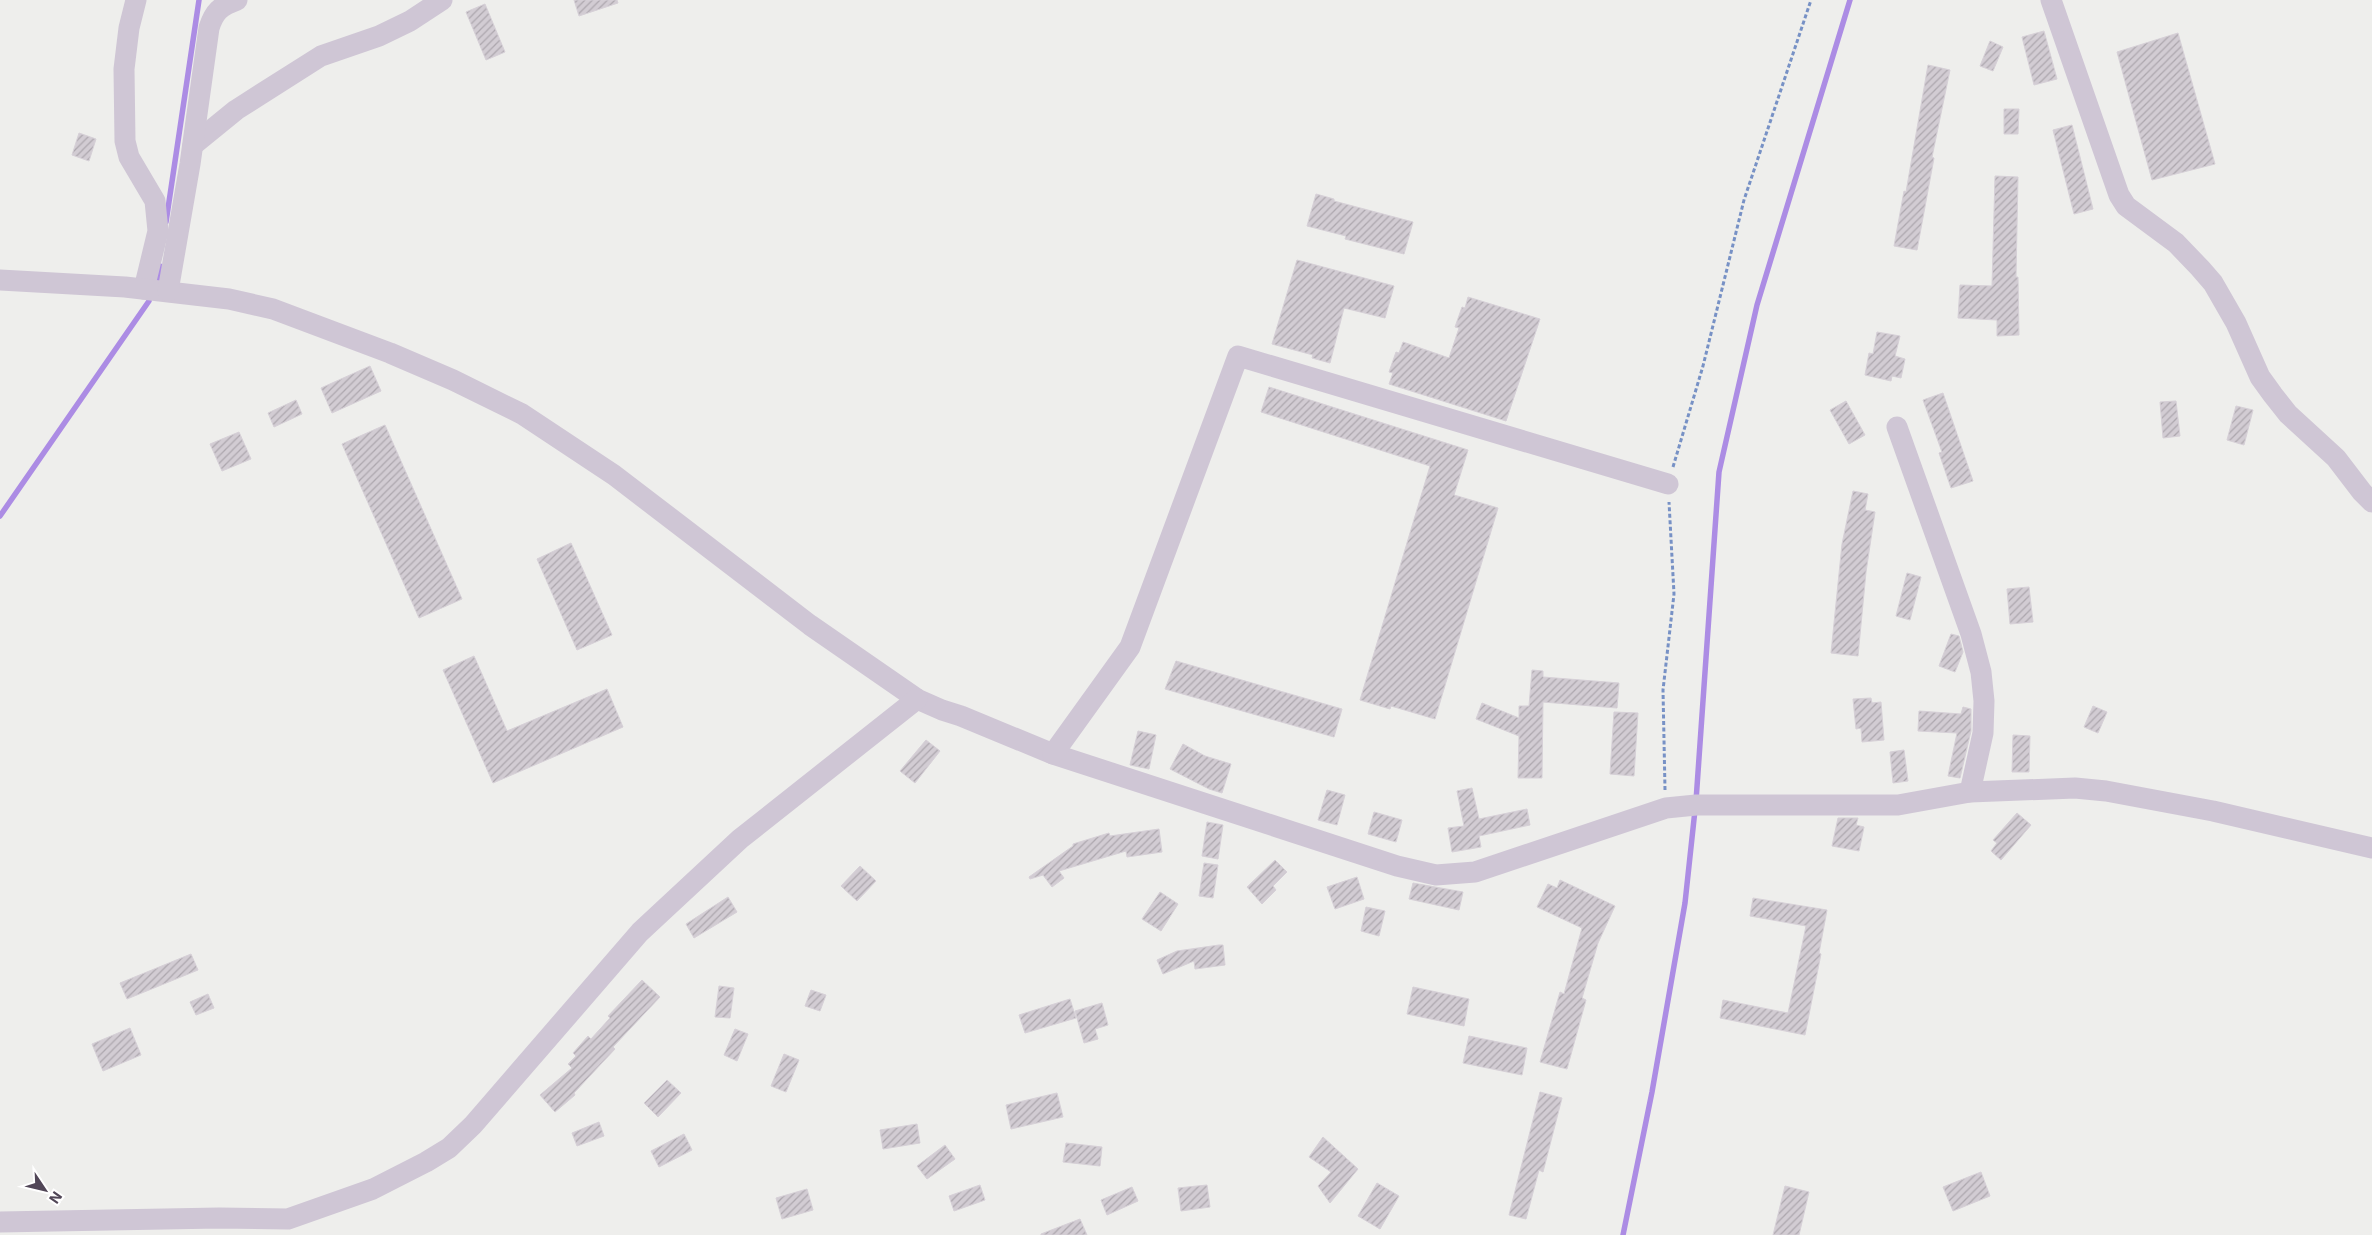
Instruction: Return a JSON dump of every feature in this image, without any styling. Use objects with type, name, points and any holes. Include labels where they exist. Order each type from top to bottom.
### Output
[{"type":"street","points":[[136,0],[128,28],[124,70],[125,141],[129,157],[155,201],[158,231],[144,289]]},
{"type":"street","points":[[168,291],[193,145],[209,28],[213,15],[222,6],[237,0]]},
{"type":"street","points":[[193,145],[236,110],[321,56],[379,36],[410,21],[442,0]]},
{"type":"street","points":[[2051,0],[2119,195],[2126,206],[2176,244],[2213,283],[2236,323],[2260,377],[2273,395],[2288,414],[2336,458],[2372,502]]},
{"type":"street","points":[[0,280],[144,289],[229,299],[273,309],[399,356],[522,414],[614,475],[810,625],[917,699],[1053,754],[1397,866],[1436,875],[1475,872],[1666,808],[1696,805],[1898,805],[1970,792],[2075,788],[2106,791],[2213,811],[2372,848]]},
{"type":"street","points":[[1053,754],[1130,647],[1238,356],[1668,484]]},
{"type":"street","points":[[1897,427],[1970,634],[1981,672],[1984,701],[1983,733],[1970,792]]},
{"type":"street","points":[[0,1222],[219,1218],[288,1219],[372,1189],[426,1162],[449,1148],[473,1124],[640,932],[740,840],[917,699]]},
{"type":"path","points":[[1666,808],[1663,690],[1674,594],[1668,484],[1703,366],[1744,200],[1811,0]]},
{"type":"building","points":[[574,0],[617,0],[618,3],[579,16]]},
{"type":"building","points":[[485,4],[505,52],[486,60],[466,12]]},
{"type":"building","points":[[2044,31],[2057,79],[2034,85],[2022,37]]},
{"type":"building","points":[[2178,33],[2215,164],[2152,180],[2117,52]]},
{"type":"building","points":[[1990,41],[2003,47],[1993,71],[1980,66]]},
{"type":"building","points":[[1928,65],[1950,70],[1932,157],[1934,158],[1917,250],[1894,246],[1904,191],[1906,192]]},
{"type":"building","points":[[2004,109],[2019,109],[2018,134],[2004,134]]},
{"type":"building","points":[[2072,125],[2093,209],[2074,214],[2053,130]]},
{"type":"building","points":[[79,133],[96,139],[89,161],[72,155]]},
{"type":"building","points":[[1995,176],[2018,177],[2016,277],[2018,277],[2019,335],[1997,336],[1997,320],[1958,318],[1960,285],[1992,286]]},
{"type":"building","points":[[1316,194],[1334,199],[1334,201],[1413,222],[1404,254],[1345,239],[1346,236],[1307,226]]},
{"type":"building","points":[[1297,260],[1394,286],[1385,318],[1344,308],[1330,363],[1312,358],[1313,355],[1272,344]]},
{"type":"building","points":[[1468,297],[1540,319],[1506,421],[1389,384],[1393,373],[1389,372],[1396,352],[1399,353],[1403,342],[1449,358],[1459,328],[1455,327],[1462,307],[1465,308]]},
{"type":"building","points":[[1877,332],[1900,336],[1895,356],[1905,359],[1901,378],[1892,376],[1891,381],[1865,375],[1869,353],[1873,354]]},
{"type":"building","points":[[370,366],[381,391],[332,413],[321,388]]},
{"type":"building","points":[[1269,387],[1468,450],[1454,495],[1498,508],[1435,719],[1391,706],[1390,709],[1360,700],[1430,466],[1261,412]]},
{"type":"building","points":[[1943,393],[1973,481],[1951,488],[1939,453],[1942,452],[1923,400]]},
{"type":"building","points":[[296,400],[302,414],[274,427],[268,413]]},
{"type":"building","points":[[1846,401],[1865,435],[1849,444],[1830,410]]},
{"type":"building","points":[[2176,401],[2180,436],[2163,438],[2160,402]]},
{"type":"building","points":[[2236,406],[2253,410],[2244,445],[2227,440]]},
{"type":"building","points":[[385,425],[462,599],[419,618],[342,444]]},
{"type":"building","points":[[239,432],[251,459],[222,471],[210,444]]},
{"type":"building","points":[[1853,491],[1868,494],[1865,510],[1875,512],[1866,572],[1858,656],[1831,653],[1842,544]]},
{"type":"building","points":[[571,543],[612,635],[577,650],[537,559]]},
{"type":"building","points":[[1907,573],[1921,577],[1910,620],[1896,616]]},
{"type":"building","points":[[2029,587],[2033,622],[2010,624],[2007,589]]},
{"type":"building","points":[[1951,634],[1959,636],[1963,652],[1955,672],[1939,666]]},
{"type":"building","points":[[474,656],[507,731],[607,689],[623,727],[493,783],[443,670]]},
{"type":"building","points":[[1176,661],[1342,709],[1334,737],[1165,689]]},
{"type":"building","points":[[1532,670],[1543,671],[1543,677],[1619,683],[1617,708],[1543,702],[1542,778],[1518,778],[1519,736],[1476,719],[1482,703],[1519,718],[1519,706],[1529,706]]},
{"type":"building","points":[[1871,698],[1872,703],[1881,702],[1884,740],[1862,742],[1861,728],[1856,729],[1853,699]]},
{"type":"building","points":[[2093,706],[2107,712],[2098,733],[2084,727]]},
{"type":"building","points":[[1963,707],[1971,709],[1971,731],[1960,778],[1948,776],[1957,733],[1918,731],[1919,711],[1961,714]]},
{"type":"building","points":[[1614,712],[1638,713],[1634,776],[1610,774]]},
{"type":"building","points":[[1138,731],[1156,735],[1149,769],[1130,765]]},
{"type":"building","points":[[2013,735],[2030,736],[2029,772],[2012,772]]},
{"type":"building","points":[[926,740],[940,751],[915,783],[900,771]]},
{"type":"building","points":[[1183,744],[1205,756],[1231,764],[1222,793],[1209,789],[1170,769]]},
{"type":"building","points":[[1904,750],[1908,781],[1893,783],[1890,752]]},
{"type":"building","points":[[1472,788],[1479,819],[1527,809],[1530,825],[1479,836],[1481,847],[1452,852],[1448,828],[1464,826],[1457,791]]},
{"type":"building","points":[[1327,790],[1345,795],[1337,825],[1318,820]]},
{"type":"building","points":[[1374,812],[1402,820],[1396,842],[1368,834]]},
{"type":"building","points":[[2017,813],[2031,825],[2001,860],[1991,851],[1997,843],[1993,840]]},
{"type":"building","points":[[1838,818],[1858,818],[1856,825],[1864,827],[1859,851],[1832,846]]},
{"type":"building","points":[[1207,822],[1223,825],[1218,859],[1202,856]]},
{"type":"building","points":[[1159,829],[1162,852],[1127,857],[1126,851],[1059,871],[1064,878],[1052,887],[1043,875],[1030,879],[1029,877],[1073,846],[1073,844],[1109,833],[1110,836]]},
{"type":"building","points":[[1275,860],[1287,872],[1273,886],[1276,890],[1262,904],[1247,887]]},
{"type":"building","points":[[1204,863],[1218,865],[1213,898],[1199,896]]},
{"type":"building","points":[[860,866],[876,881],[857,901],[841,886]]},
{"type":"building","points":[[1357,877],[1364,899],[1335,909],[1327,887]]},
{"type":"building","points":[[1560,880],[1615,906],[1598,943],[1582,998],[1586,1000],[1567,1069],[1540,1062],[1560,992],[1564,994],[1582,928],[1537,907],[1548,884],[1557,888]]},
{"type":"building","points":[[1413,883],[1463,892],[1459,910],[1409,899]]},
{"type":"building","points":[[1160,892],[1178,904],[1161,931],[1142,919]]},
{"type":"building","points":[[728,897],[737,912],[694,938],[686,924]]},
{"type":"building","points":[[1753,898],[1827,910],[1819,953],[1821,954],[1805,1035],[1720,1018],[1723,1000],[1788,1013],[1806,926],[1750,916]]},
{"type":"building","points":[[1366,907],[1385,911],[1379,936],[1361,931]]},
{"type":"building","points":[[1223,945],[1225,965],[1195,969],[1194,961],[1163,974],[1157,960],[1177,951]]},
{"type":"building","points":[[191,954],[198,970],[127,999],[120,983]]},
{"type":"building","points":[[642,980],[660,997],[613,1047],[615,1049],[574,1093],[575,1095],[555,1112],[540,1095],[572,1068],[568,1064],[576,1056],[573,1053],[588,1036],[591,1039],[610,1018],[608,1016]]},
{"type":"building","points":[[719,986],[734,988],[730,1018],[715,1017]]},
{"type":"building","points":[[1413,987],[1469,999],[1464,1026],[1407,1014]]},
{"type":"building","points":[[811,990],[826,995],[820,1011],[805,1006]]},
{"type":"building","points":[[208,994],[214,1008],[196,1015],[190,1002]]},
{"type":"building","points":[[1070,999],[1076,1018],[1025,1033],[1019,1015]]},
{"type":"building","points":[[1102,1003],[1108,1025],[1095,1029],[1098,1039],[1084,1043],[1075,1011]]},
{"type":"building","points":[[130,1028],[141,1055],[103,1071],[92,1044]]},
{"type":"building","points":[[735,1029],[748,1034],[737,1061],[724,1055]]},
{"type":"building","points":[[1469,1036],[1527,1048],[1522,1075],[1463,1063]]},
{"type":"building","points":[[784,1054],[799,1060],[786,1092],[771,1086]]},
{"type":"building","points":[[667,1080],[681,1093],[658,1117],[644,1103]]},
{"type":"building","points":[[1540,1092],[1562,1098],[1543,1172],[1539,1170],[1526,1219],[1509,1215]]},
{"type":"building","points":[[1057,1093],[1063,1117],[1011,1129],[1006,1105]]},
{"type":"building","points":[[599,1122],[604,1136],[577,1146],[572,1133]]},
{"type":"building","points":[[917,1124],[920,1143],[883,1149],[880,1130]]},
{"type":"building","points":[[684,1134],[692,1150],[659,1167],[651,1151]]},
{"type":"building","points":[[1323,1137],[1358,1169],[1330,1203],[1318,1186],[1331,1172],[1309,1157]]},
{"type":"building","points":[[1066,1143],[1102,1147],[1100,1166],[1063,1162]]},
{"type":"building","points":[[945,1145],[955,1159],[927,1179],[917,1166]]},
{"type":"building","points":[[1981,1172],[1990,1196],[1953,1211],[1943,1187]]},
{"type":"building","points":[[1377,1183],[1399,1196],[1380,1229],[1358,1216]]},
{"type":"building","points":[[980,1185],[985,1200],[954,1211],[949,1196]]},
{"type":"building","points":[[1207,1185],[1210,1207],[1181,1211],[1178,1188]]},
{"type":"building","points":[[1785,1186],[1809,1192],[1799,1235],[1773,1235]]},
{"type":"building","points":[[1132,1187],[1138,1201],[1107,1215],[1101,1200]]},
{"type":"building","points":[[807,1189],[813,1210],[782,1219],[776,1198]]},
{"type":"building","points":[[1080,1219],[1087,1235],[1041,1235],[1041,1234]]},
{"type":"waterway","points":[[166,222],[199,0]]},
{"type":"waterway","points":[[1696,801],[1719,472],[1757,305],[1850,0]]},
{"type":"waterway","points":[[157,283],[160,266]]},
{"type":"waterway","points":[[0,516],[149,301]]},
{"type":"waterway","points":[[1623,1235],[1652,1092],[1685,903],[1695,810]]}]
